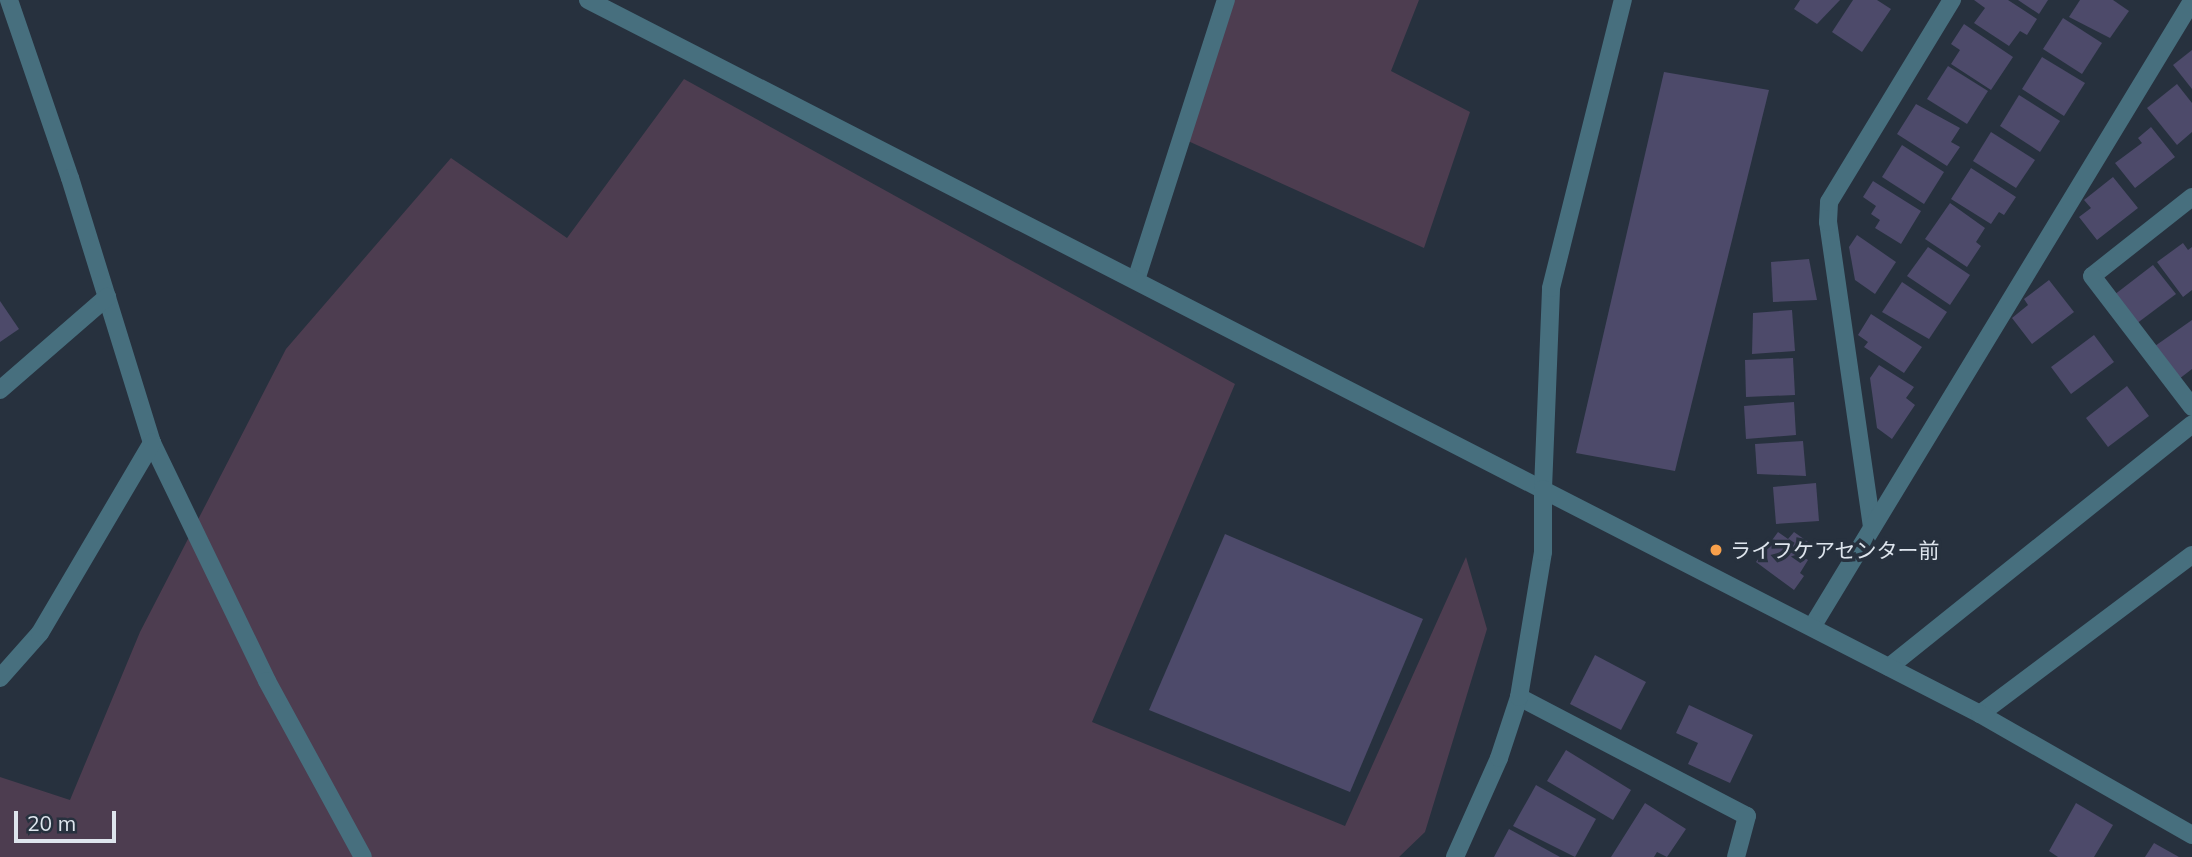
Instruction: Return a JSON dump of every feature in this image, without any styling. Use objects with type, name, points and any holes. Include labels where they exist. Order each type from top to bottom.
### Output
[{"type":"street","points":[[9,0],[152,443],[267,681],[363,857]]},
{"type":"street","points":[[588,0],[1980,714],[2192,835]]},
{"type":"street","points":[[1136,280],[1226,0]]},
{"type":"street","points":[[1455,857],[1499,758],[1519,697],[1543,552],[1551,288],[1623,0]]},
{"type":"street","points":[[1872,527],[1828,222],[1829,202],[1952,0]]},
{"type":"street","points":[[1812,627],[2192,1]]},
{"type":"street","points":[[2192,197],[2092,276],[2192,407]]},
{"type":"street","points":[[0,390],[107,297]]},
{"type":"street","points":[[1889,667],[2192,424]]},
{"type":"street","points":[[0,678],[40,633],[152,443]]},
{"type":"street","points":[[1980,714],[2192,555]]},
{"type":"street","points":[[1519,697],[1747,816],[1736,857]]},
{"type":"shaded area","points":[[1233,0],[1419,0],[1391,71],[1470,112],[1424,248],[1188,141]]},
{"type":"shaded area","points":[[684,79],[1235,384],[1092,722],[1345,826],[1466,557],[1487,629],[1425,832],[1399,857],[0,857],[0,777],[70,800],[140,632],[286,349],[451,158],[567,238]]},
{"type":"building","points":[[1800,0],[1840,0],[1817,24],[1794,9]]},
{"type":"building","points":[[1853,0],[1877,0],[1891,9],[1862,52],[1832,32]]},
{"type":"building","points":[[1974,0],[2008,0],[2037,19],[2027,35],[2020,31],[2009,46],[1974,23],[1985,8]]},
{"type":"building","points":[[2018,0],[2048,0],[2039,14]]},
{"type":"building","points":[[2080,0],[2113,0],[2129,11],[2110,38],[2069,17]]},
{"type":"building","points":[[2063,18],[2102,43],[2082,74],[2043,49]]},
{"type":"building","points":[[1964,24],[2013,57],[1991,90],[1951,64],[1960,50],[1951,44]]},
{"type":"building","points":[[2192,50],[2192,89],[2173,65]]},
{"type":"building","points":[[2042,57],[2085,83],[2064,116],[2022,89]]},
{"type":"building","points":[[1948,66],[1988,91],[1967,124],[1927,99]]},
{"type":"building","points":[[1664,72],[1769,90],[1675,471],[1576,453]]},
{"type":"building","points":[[2177,84],[2192,103],[2192,132],[2177,145],[2147,108]]},
{"type":"building","points":[[2019,95],[2060,121],[2040,152],[2000,126]]},
{"type":"building","points":[[1916,104],[1960,128],[1951,142],[1960,147],[1947,166],[1897,134]]},
{"type":"building","points":[[2151,127],[2175,157],[2135,188],[2115,163],[2142,143],[2138,138]]},
{"type":"building","points":[[1991,132],[2035,160],[2016,188],[1973,161]]},
{"type":"building","points":[[1902,145],[1944,172],[1924,204],[1882,177]]},
{"type":"building","points":[[1971,168],[2016,197],[2004,215],[1999,212],[1991,224],[1951,199]]},
{"type":"building","points":[[2113,177],[2138,208],[2097,240],[2079,217],[2091,208],[2084,200]]},
{"type":"building","points":[[1873,181],[1921,211],[1901,244],[1875,228],[1880,220],[1871,214],[1876,206],[1863,197]]},
{"type":"building","points":[[1950,203],[1985,228],[1976,242],[1981,246],[1967,267],[1925,239]]},
{"type":"building","points":[[1857,235],[1896,262],[1875,294],[1855,280],[1849,247]]},
{"type":"building","points":[[2183,243],[2188,250],[2192,247],[2192,290],[2183,297],[2157,262]]},
{"type":"building","points":[[1928,247],[1970,275],[1950,305],[1907,276]]},
{"type":"building","points":[[1809,259],[1817,300],[1773,302],[1771,262]]},
{"type":"building","points":[[2153,265],[2176,294],[2136,324],[2114,295]]},
{"type":"building","points":[[2049,280],[2074,312],[2032,344],[2012,318],[2028,305],[2024,299]]},
{"type":"building","points":[[1902,282],[1947,312],[1929,339],[1882,312]]},
{"type":"building","points":[[0,301],[19,329],[0,342]]},
{"type":"building","points":[[1792,310],[1795,351],[1752,354],[1753,313]]},
{"type":"building","points":[[1871,314],[1922,347],[1904,373],[1864,347],[1868,342],[1858,335]]},
{"type":"building","points":[[2192,320],[2192,369],[2179,379],[2155,346]]},
{"type":"building","points":[[2094,335],[2114,362],[2071,394],[2051,367]]},
{"type":"building","points":[[1793,358],[1795,395],[1746,397],[1745,360]]},
{"type":"building","points":[[1879,365],[1914,387],[1906,398],[1915,405],[1892,439],[1877,428],[1870,378]]},
{"type":"building","points":[[2127,386],[2149,416],[2108,447],[2086,418]]},
{"type":"building","points":[[1794,402],[1796,435],[1746,439],[1744,406]]},
{"type":"building","points":[[1803,441],[1806,476],[1757,474],[1755,444]]},
{"type":"building","points":[[1816,483],[1819,521],[1776,524],[1773,487]]},
{"type":"building","points":[[1778,532],[1788,539],[1794,532],[1811,544],[1802,556],[1808,560],[1800,573],[1804,576],[1794,590],[1756,562]]},
{"type":"building","points":[[1225,534],[1423,619],[1350,792],[1149,710]]},
{"type":"building","points":[[1595,655],[1646,682],[1621,730],[1570,704]]},
{"type":"building","points":[[1689,705],[1753,735],[1730,783],[1688,764],[1698,743],[1676,733]]},
{"type":"building","points":[[1566,750],[1631,790],[1613,820],[1547,781]]},
{"type":"building","points":[[1536,785],[1596,819],[1575,857],[1513,826]]},
{"type":"building","points":[[1645,803],[1686,829],[1667,857],[1657,852],[1654,857],[1611,857]]},
{"type":"building","points":[[2076,803],[2113,825],[2094,857],[2058,857],[2049,851]]},
{"type":"building","points":[[1509,829],[1560,857],[1494,857]]},
{"type":"building","points":[[2154,843],[2179,857],[2145,857]]},
{"type":"place","name":"ライフケアセンター前","points":[[1716,550]]}]
